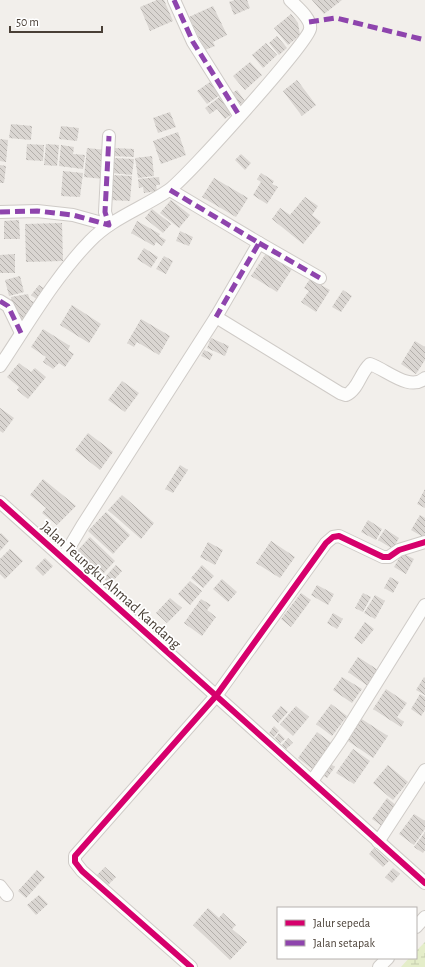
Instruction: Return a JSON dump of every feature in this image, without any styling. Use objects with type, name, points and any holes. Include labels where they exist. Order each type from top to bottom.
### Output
[{"type":"street","points":[[174,0],[193,42],[239,115]]},
{"type":"street","points":[[0,366],[21,333],[59,280],[90,241],[109,225],[170,190],[289,61],[308,37],[310,29],[309,22],[290,0]]},
{"type":"street","points":[[109,136],[105,212],[109,225]]},
{"type":"street","points":[[170,190],[320,278]]},
{"type":"street","points":[[0,212],[37,211],[73,215],[109,225]]},
{"type":"street","points":[[63,558],[216,317],[259,243]]},
{"type":"street","points":[[0,301],[8,306],[21,333]]},
{"type":"street","points":[[216,317],[340,393],[346,395],[352,393],[365,368],[370,364],[412,384],[420,383],[425,378]]},
{"type":"street","name":"Jalan Teungku Ahmad Kandang","points":[[0,502],[425,883]]},
{"type":"street","points":[[191,967],[82,872],[75,862],[75,856],[210,691],[326,543],[338,536],[369,552],[384,557],[389,557],[399,550],[425,542]]},
{"type":"street","points":[[312,781],[340,741],[425,605]]},
{"type":"street","points":[[378,842],[425,770]]},
{"type":"street","points":[[417,926],[425,917]]},
{"type":"street","points":[[379,967],[387,959]]},
{"type":"green space","points":[[425,942],[425,967],[401,967],[408,959],[417,959],[417,950]]},
{"type":"building","points":[[157,0],[164,0],[173,21],[150,31],[140,7]]},
{"type":"building","points":[[235,0],[247,0],[250,8],[234,15],[229,2]]},
{"type":"building","points":[[312,0],[342,0],[324,14]]},
{"type":"building","points":[[213,6],[227,35],[213,42],[215,46],[205,50],[189,17]]},
{"type":"building","points":[[291,14],[298,23],[300,35],[288,45],[274,28]]},
{"type":"building","points":[[277,36],[287,48],[279,55],[269,43]]},
{"type":"building","points":[[266,43],[277,55],[263,68],[252,55]]},
{"type":"building","points":[[250,62],[262,75],[245,90],[233,76]]},
{"type":"building","points":[[297,80],[316,105],[302,116],[283,91]]},
{"type":"building","points":[[210,82],[220,95],[207,104],[197,91]]},
{"type":"building","points":[[237,90],[245,101],[236,107],[229,95]]},
{"type":"building","points":[[221,96],[233,113],[225,119],[217,109],[210,114],[205,108]]},
{"type":"building","points":[[170,112],[176,127],[158,133],[153,118]]},
{"type":"building","points":[[11,124],[32,126],[31,140],[9,138]]},
{"type":"building","points":[[61,126],[79,128],[77,141],[59,139]]},
{"type":"building","points":[[178,132],[186,155],[161,164],[153,141]]},
{"type":"building","points":[[0,139],[8,140],[6,162],[0,161]]},
{"type":"building","points":[[27,144],[44,145],[43,161],[26,160]]},
{"type":"building","points":[[46,144],[59,145],[57,166],[44,165]]},
{"type":"building","points":[[61,145],[74,147],[73,154],[85,155],[83,169],[59,166]]},
{"type":"building","points":[[87,148],[106,150],[103,179],[84,177]]},
{"type":"building","points":[[114,148],[134,149],[134,157],[113,156]]},
{"type":"building","points":[[241,154],[251,163],[245,170],[235,160]]},
{"type":"building","points":[[152,156],[154,176],[138,178],[135,158]]},
{"type":"building","points":[[113,158],[134,159],[132,175],[112,173]]},
{"type":"building","points":[[0,165],[6,166],[4,183],[0,183]]},
{"type":"building","points":[[63,171],[83,173],[80,197],[61,196]]},
{"type":"building","points":[[261,173],[274,181],[272,184],[278,187],[267,204],[253,195],[261,182],[257,179]]},
{"type":"building","points":[[111,175],[132,176],[130,201],[109,200]]},
{"type":"building","points":[[159,177],[160,185],[156,185],[157,191],[144,193],[143,187],[139,188],[138,179]]},
{"type":"building","points":[[214,178],[248,198],[236,217],[202,197]]},
{"type":"building","points":[[305,197],[318,206],[312,215],[321,222],[303,244],[272,219],[280,208],[290,215]]},
{"type":"building","points":[[171,200],[190,215],[179,228],[160,213]]},
{"type":"building","points":[[152,209],[171,224],[163,233],[145,218]]},
{"type":"building","points":[[19,220],[20,239],[4,239],[4,221]]},
{"type":"building","points":[[137,221],[160,234],[159,236],[166,240],[162,246],[156,242],[154,246],[131,233]]},
{"type":"building","points":[[62,223],[63,261],[26,262],[25,224]]},
{"type":"building","points":[[180,231],[193,237],[189,246],[176,241]]},
{"type":"building","points":[[144,248],[158,257],[151,268],[137,259]]},
{"type":"building","points":[[269,249],[294,266],[277,292],[251,276]]},
{"type":"building","points":[[15,254],[15,273],[0,273],[0,255]]},
{"type":"building","points":[[164,256],[173,261],[166,274],[156,269]]},
{"type":"building","points":[[20,276],[24,292],[9,296],[5,280]]},
{"type":"building","points":[[310,279],[330,290],[316,312],[301,302],[309,291],[304,288]]},
{"type":"building","points":[[39,285],[45,289],[38,300],[31,295]]},
{"type":"building","points":[[343,290],[352,296],[341,312],[332,307]]},
{"type":"building","points":[[28,294],[30,300],[34,302],[32,308],[22,320],[14,313],[11,297]]},
{"type":"building","points":[[72,305],[101,324],[89,343],[60,325]]},
{"type":"building","points":[[141,319],[170,336],[159,355],[137,342],[134,347],[127,343]]},
{"type":"building","points":[[43,329],[70,346],[68,350],[74,354],[65,367],[59,363],[53,369],[43,362],[46,357],[31,347]]},
{"type":"building","points":[[211,338],[229,346],[225,356],[207,348]]},
{"type":"building","points":[[415,341],[425,347],[425,360],[416,374],[401,364]]},
{"type":"building","points":[[204,350],[213,354],[210,360],[201,356]]},
{"type":"building","points":[[19,363],[31,372],[35,368],[46,377],[28,399],[17,390],[19,387],[7,377]]},
{"type":"building","points":[[122,381],[139,393],[125,412],[108,400]]},
{"type":"building","points":[[0,408],[14,418],[3,433],[0,431]]},
{"type":"building","points":[[88,433],[113,452],[100,470],[75,450]]},
{"type":"building","points":[[180,465],[188,470],[173,493],[165,489]]},
{"type":"building","points":[[43,479],[76,506],[57,525],[42,513],[46,508],[30,495]]},
{"type":"building","points":[[425,489],[425,508],[417,504]]},
{"type":"building","points":[[122,495],[154,523],[141,539],[108,510]]},
{"type":"building","points":[[106,512],[130,535],[113,554],[88,531]]},
{"type":"building","points":[[420,515],[425,518],[425,538],[411,530]]},
{"type":"building","points":[[368,520],[382,529],[376,540],[361,532]]},
{"type":"building","points":[[385,529],[399,538],[393,549],[378,540]]},
{"type":"building","points":[[1,533],[9,541],[0,551],[0,534]]},
{"type":"building","points":[[90,537],[115,561],[101,576],[76,552]]},
{"type":"building","points":[[271,541],[295,557],[280,578],[256,563]]},
{"type":"building","points":[[208,542],[223,550],[215,565],[200,557]]},
{"type":"building","points":[[10,549],[23,561],[5,579],[0,574],[0,559]]},
{"type":"building","points":[[402,553],[414,559],[406,574],[394,567]]},
{"type":"building","points":[[45,558],[53,566],[43,576],[35,568]]},
{"type":"building","points":[[116,565],[122,571],[110,584],[104,578]]},
{"type":"building","points":[[202,565],[214,576],[203,588],[191,578]]},
{"type":"building","points":[[390,577],[399,582],[393,593],[384,588]]},
{"type":"building","points":[[222,579],[237,592],[228,602],[213,589]]},
{"type":"building","points":[[190,581],[202,591],[190,605],[178,594]]},
{"type":"building","points":[[317,585],[334,594],[328,605],[311,595]]},
{"type":"building","points":[[301,593],[311,600],[291,627],[281,619]]},
{"type":"building","points":[[363,593],[371,597],[363,612],[355,608]]},
{"type":"building","points":[[375,595],[385,601],[375,619],[364,613]]},
{"type":"building","points":[[170,598],[182,608],[167,623],[156,613]]},
{"type":"building","points":[[201,599],[211,605],[207,610],[216,617],[202,636],[184,623]]},
{"type":"building","points":[[333,613],[343,619],[337,629],[327,623]]},
{"type":"building","points":[[365,622],[374,629],[362,644],[354,638]]},
{"type":"building","points":[[358,657],[378,670],[368,686],[348,672]]},
{"type":"building","points":[[342,677],[362,689],[352,703],[333,690]]},
{"type":"building","points":[[424,677],[425,678],[425,695],[416,690]]},
{"type":"building","points":[[386,689],[407,703],[397,717],[404,722],[401,727],[373,709]]},
{"type":"building","points":[[420,694],[425,697],[425,710],[421,716],[411,709]]},
{"type":"building","points":[[331,704],[347,716],[332,736],[316,724]]},
{"type":"building","points":[[281,706],[288,712],[278,723],[272,716]]},
{"type":"building","points":[[296,706],[309,717],[293,736],[280,724]]},
{"type":"building","points":[[360,718],[388,736],[373,758],[345,739]]},
{"type":"building","points":[[274,726],[279,731],[274,737],[269,733]]},
{"type":"building","points":[[317,732],[334,745],[315,771],[298,758]]},
{"type":"building","points":[[279,733],[285,739],[280,743],[275,738]]},
{"type":"building","points":[[288,738],[293,743],[286,749],[282,745]]},
{"type":"building","points":[[353,749],[370,761],[354,784],[336,773]]},
{"type":"building","points":[[329,763],[335,767],[327,778],[321,774]]},
{"type":"building","points":[[388,765],[408,782],[393,800],[373,783]]},
{"type":"building","points":[[387,798],[397,806],[382,826],[372,819]]},
{"type":"building","points":[[414,814],[425,821],[425,829],[414,845],[399,834]]},
{"type":"building","points":[[425,832],[425,850],[423,853],[414,847]]},
{"type":"building","points":[[374,848],[389,861],[383,867],[369,854]]},
{"type":"building","points":[[105,867],[116,877],[107,886],[96,876]]},
{"type":"building","points":[[393,868],[400,874],[392,883],[385,877]]},
{"type":"building","points":[[37,870],[45,877],[26,898],[18,891]]},
{"type":"building","points":[[39,895],[48,904],[36,915],[27,905]]},
{"type":"building","points":[[208,908],[219,918],[223,913],[236,925],[232,929],[247,942],[230,960],[193,925]]},
{"type":"marked path","points":[[174,0],[193,42],[239,115]]},
{"type":"marked path","points":[[309,22],[336,18],[425,40]]},
{"type":"marked path","points":[[0,212],[37,211],[73,215],[109,225],[105,212],[109,136]]},
{"type":"marked path","points":[[170,190],[259,243],[216,317]]},
{"type":"marked path","points":[[259,243],[320,278]]},
{"type":"marked path","points":[[0,301],[8,306],[21,333]]},
{"type":"cycle path","points":[[0,502],[425,883]]},
{"type":"cycle path","points":[[191,967],[82,871],[75,862],[75,856],[216,696],[326,543],[333,537],[339,536],[383,557],[389,557],[399,550],[425,542]]}]
